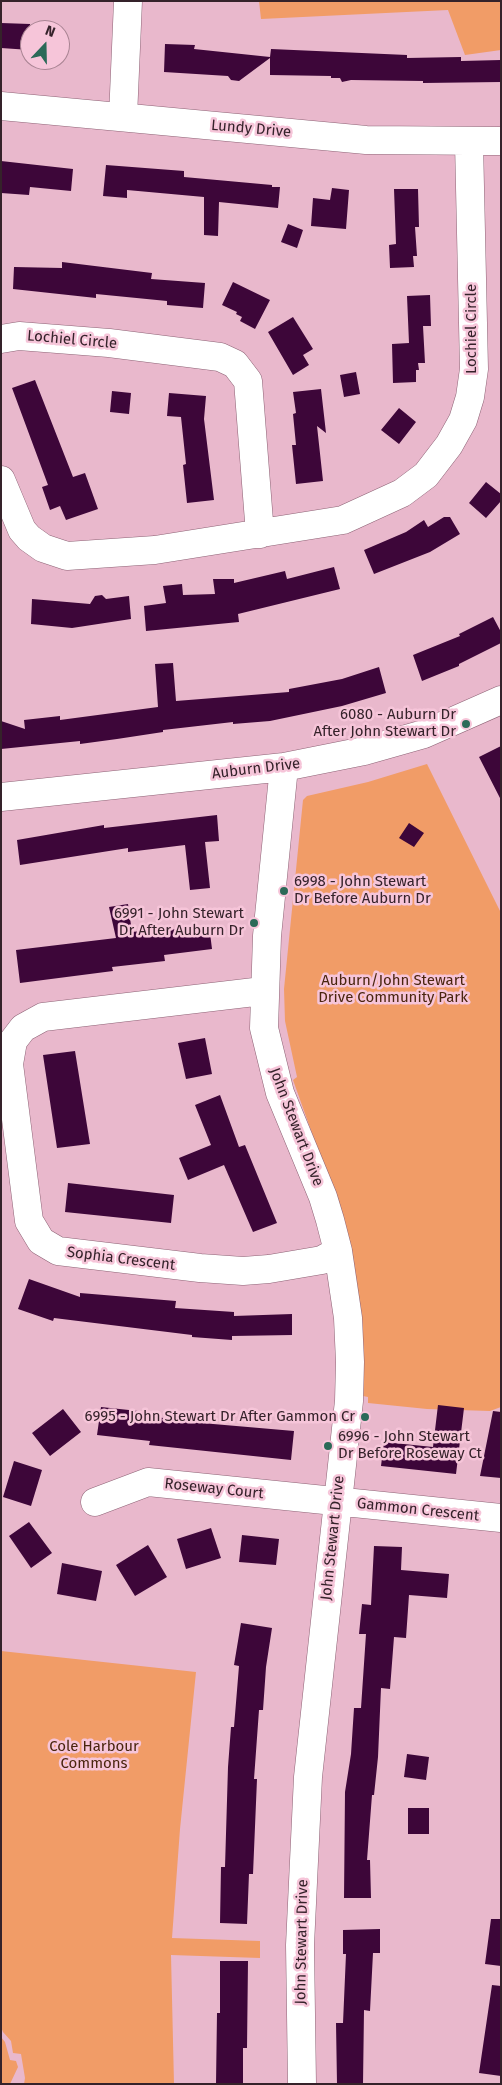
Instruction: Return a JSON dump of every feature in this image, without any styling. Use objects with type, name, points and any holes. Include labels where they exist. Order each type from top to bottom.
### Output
[{"type":"street","points":[[124,117],[128,1]]},
{"type":"street","name":"Lundy Drive","points":[[1,106],[366,140],[501,141]]},
{"type":"street","name":"Lochiel Circle","points":[[1,480],[22,530],[43,548],[60,555],[77,557],[155,550],[343,520],[402,493],[426,475],[449,445],[463,420],[470,397],[474,369],[468,142]]},
{"type":"street","name":"Lochiel Circle","points":[[1,339],[19,336],[109,343],[214,356],[235,364],[248,381],[260,534]]},
{"type":"street","name":"Auburn Drive","points":[[1,798],[284,767],[364,751],[424,734],[501,700]]},
{"type":"street","name":"John Stewart Drive","points":[[284,767],[263,992],[264,1028],[270,1060],[280,1093],[323,1197],[338,1251],[348,1318],[350,1362],[348,1401],[308,1776],[300,1944],[302,2084]]},
{"type":"street","name":"Sophia Crescent","points":[[263,992],[43,1017],[22,1028],[13,1041],[9,1064],[29,1221],[41,1241],[58,1252],[200,1268],[243,1271],[269,1269],[322,1260],[338,1251]]},
{"type":"street","name":"Roseway Court","points":[[95,1502],[148,1482],[336,1501]]},
{"type":"street","name":"Gammon Crescent","points":[[336,1501],[501,1518]]},
{"type":"green space","points":[[259,1],[501,1],[501,50],[465,55],[448,10],[261,19]]},
{"type":"green space","name":"Auburn/John Stewart Drive Community Park","points":[[427,764],[501,913],[501,1407],[490,1411],[427,1409],[368,1403],[368,1397],[363,1396],[333,1192],[293,1080],[297,1077],[285,1021],[284,989],[303,800],[307,796],[368,782]]},
{"type":"green space","name":"Cole Harbour Commons","points":[[1,1651],[196,1672],[180,1829],[172,1938],[260,1941],[260,1958],[171,1955],[174,2084],[24,2084],[25,2078],[21,2054],[13,2053],[11,2041],[1,2027]]},
{"type":"green space","points":[[1,2037],[5,2042],[10,2060],[16,2061],[18,2067],[10,2084],[1,2084]]},
{"type":"building","points":[[1,23],[20,24],[20,49],[1,48]]},
{"type":"building","points":[[165,44],[195,45],[194,49],[270,57],[271,49],[407,55],[407,58],[461,57],[461,61],[501,60],[501,82],[423,83],[423,81],[351,80],[342,82],[340,78],[331,78],[331,76],[270,75],[270,58],[239,81],[231,80],[228,76],[164,72]]},
{"type":"building","points":[[1,161],[73,169],[71,191],[30,187],[29,195],[1,193]]},
{"type":"building","points":[[106,165],[184,171],[184,177],[280,187],[278,208],[219,202],[218,236],[204,235],[204,197],[127,190],[127,198],[103,196]]},
{"type":"building","points":[[332,188],[349,190],[346,229],[311,226],[313,198],[330,200]]},
{"type":"building","points":[[394,189],[418,189],[419,227],[415,227],[417,256],[413,256],[414,267],[390,268],[389,245],[396,244]]},
{"type":"building","points":[[288,224],[303,230],[297,248],[281,242]]},
{"type":"building","points":[[62,262],[152,273],[151,279],[205,283],[203,308],[167,305],[167,301],[96,294],[96,298],[13,289],[14,267],[62,268]]},
{"type":"building","points":[[233,282],[270,300],[255,329],[240,321],[242,317],[236,314],[237,312],[222,305]]},
{"type":"building","points":[[430,295],[431,326],[423,326],[425,363],[418,363],[419,370],[416,370],[416,382],[393,383],[392,344],[409,343],[407,296]]},
{"type":"building","points":[[293,317],[313,349],[303,355],[309,365],[293,375],[268,332]]},
{"type":"building","points":[[356,372],[360,394],[344,397],[340,375]]},
{"type":"building","points":[[35,380],[73,477],[85,473],[98,509],[66,520],[60,506],[50,510],[42,487],[48,485],[12,388]]},
{"type":"building","points":[[321,389],[326,433],[317,426],[323,481],[296,484],[292,445],[296,445],[293,414],[296,413],[293,392]]},
{"type":"building","points":[[112,391],[131,393],[129,414],[110,412]]},
{"type":"building","points":[[169,393],[206,396],[204,419],[214,500],[187,503],[183,465],[186,464],[181,417],[167,416]]},
{"type":"building","points":[[399,408],[416,422],[399,444],[381,430]]},
{"type":"building","points":[[486,482],[501,494],[501,501],[486,518],[469,503]]},
{"type":"building","points":[[444,517],[450,517],[460,534],[430,552],[374,574],[364,550],[406,532],[424,520],[428,527]]},
{"type":"building","points":[[334,567],[340,589],[238,614],[239,622],[146,631],[144,606],[166,603],[163,586],[182,584],[183,595],[215,594],[213,579],[234,579],[234,583],[285,571],[287,579]]},
{"type":"building","points":[[102,595],[106,599],[129,596],[131,619],[72,628],[31,624],[32,599],[90,604],[95,596]]},
{"type":"building","points":[[493,617],[501,632],[501,643],[459,664],[459,666],[422,681],[413,655],[460,636],[459,634]]},
{"type":"building","points":[[173,663],[176,701],[289,692],[289,689],[342,679],[379,667],[386,693],[342,706],[270,721],[233,724],[233,722],[163,730],[163,732],[80,744],[80,741],[1,749],[1,721],[25,729],[24,720],[60,716],[60,720],[158,707],[155,664]]},
{"type":"building","points":[[501,746],[501,800],[479,757]]},
{"type":"building","points":[[217,815],[219,841],[205,842],[210,888],[190,890],[185,845],[128,852],[128,848],[20,865],[17,840],[104,825],[104,828]]},
{"type":"building","points":[[409,823],[424,833],[414,847],[399,838]]},
{"type":"building","points":[[128,904],[132,932],[161,929],[161,931],[209,925],[212,949],[164,955],[165,961],[112,967],[113,971],[20,983],[16,950],[116,938],[109,907]]},
{"type":"building","points":[[205,1038],[212,1074],[186,1079],[178,1043]]},
{"type":"building","points":[[75,1051],[90,1144],[57,1148],[43,1055]]},
{"type":"building","points":[[220,1095],[239,1147],[245,1145],[277,1223],[253,1232],[224,1165],[188,1180],[179,1158],[211,1145],[195,1105]]},
{"type":"building","points":[[68,1183],[174,1195],[171,1223],[65,1212]]},
{"type":"building","points":[[29,1279],[80,1297],[80,1293],[176,1301],[175,1308],[234,1312],[234,1316],[292,1314],[292,1335],[232,1336],[232,1340],[192,1337],[192,1335],[54,1318],[53,1321],[18,1309]]},
{"type":"building","points":[[438,1405],[464,1408],[456,1474],[381,1466],[384,1442],[433,1447]]},
{"type":"building","points":[[101,1407],[138,1411],[137,1414],[190,1422],[294,1431],[291,1460],[149,1445],[150,1441],[97,1435]]},
{"type":"building","points":[[63,1409],[81,1432],[50,1456],[32,1433]]},
{"type":"building","points":[[493,1411],[501,1412],[501,1478],[480,1476]]},
{"type":"building","points":[[14,1461],[42,1470],[31,1506],[3,1497]]},
{"type":"building","points":[[29,1522],[52,1553],[31,1568],[9,1536]]},
{"type":"building","points":[[211,1528],[221,1558],[186,1569],[177,1539]]},
{"type":"building","points":[[242,1535],[279,1539],[276,1565],[239,1562]]},
{"type":"building","points":[[148,1545],[167,1577],[135,1596],[116,1565]]},
{"type":"building","points":[[374,1546],[402,1547],[401,1570],[449,1574],[447,1598],[409,1595],[406,1638],[394,1637],[390,1689],[381,1688],[378,1757],[374,1795],[372,1795],[367,1860],[370,1860],[371,1898],[344,1898],[345,1792],[351,1754],[354,1708],[361,1708],[366,1634],[359,1634],[362,1604],[371,1605]]},
{"type":"building","points":[[62,1563],[102,1571],[96,1601],[57,1594]]},
{"type":"building","points":[[241,1623],[272,1628],[266,1667],[263,1710],[259,1710],[254,1779],[257,1779],[253,1874],[249,1874],[247,1924],[220,1923],[221,1867],[225,1867],[228,1767],[231,1727],[234,1727],[239,1666],[234,1665]]},
{"type":"building","points":[[407,1754],[429,1757],[426,1780],[404,1777]]},
{"type":"building","points":[[408,1808],[429,1808],[429,1834],[408,1834]]},
{"type":"building","points":[[491,1919],[501,1919],[501,1966],[485,1964]]},
{"type":"building","points":[[380,1929],[380,1953],[373,1953],[370,2011],[364,2010],[363,2084],[337,2084],[336,2023],[343,2023],[346,1954],[343,1954],[343,1930]]},
{"type":"building","points":[[220,1961],[248,1961],[247,2048],[243,2048],[243,2084],[216,2084],[217,2013],[220,2013]]},
{"type":"building","points":[[492,1985],[501,1986],[501,2076],[479,2073]]},
{"type":"place","name":"6080 - Auburn Dr After John Stewart Dr","points":[[466,724]]},
{"type":"place","name":"6998 - John Stewart Dr Before Auburn Dr","points":[[284,891]]},
{"type":"place","name":"6991 - John Stewart Dr After Auburn Dr","points":[[254,923]]},
{"type":"place","name":"6995 - John Stewart Dr After Gammon Cr","points":[[365,1417]]},
{"type":"place","name":"6996 - John Stewart Dr Before Roseway Ct","points":[[328,1446]]}]
